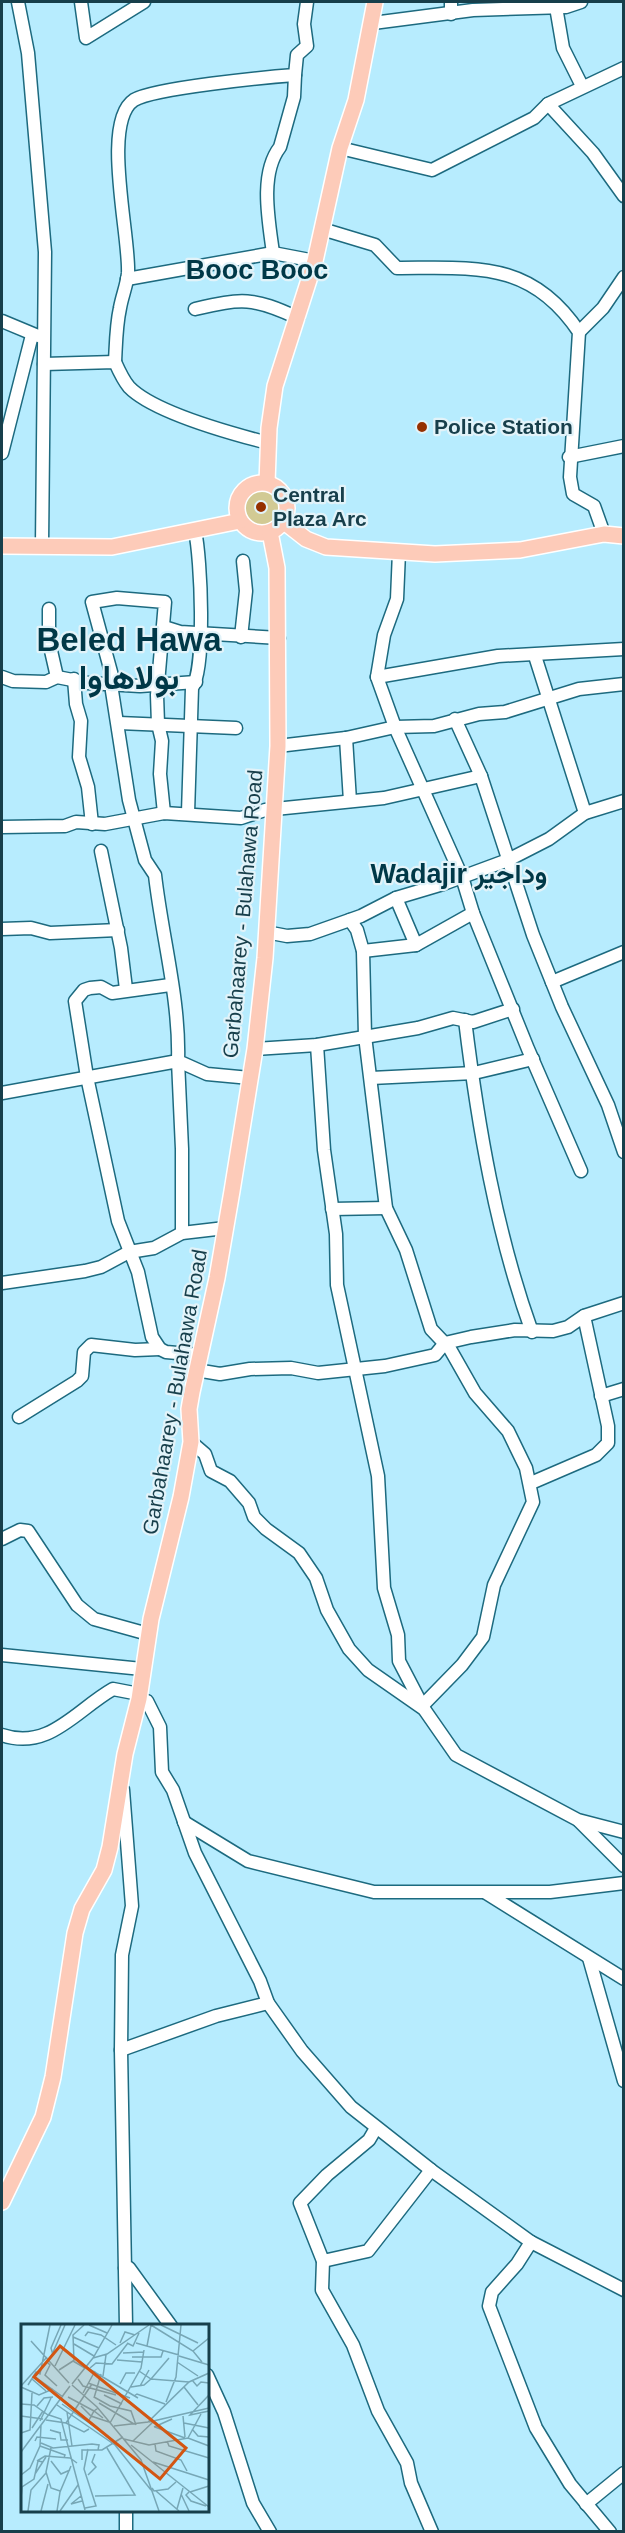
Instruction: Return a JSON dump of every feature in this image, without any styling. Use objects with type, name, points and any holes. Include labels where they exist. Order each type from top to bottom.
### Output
[{"type":"main road","points":[[267,483],[268,442],[277,376],[315,261],[340,148],[356,100],[373,22],[375,2]]},
{"type":"main road","points":[[255,483],[267,483],[279,489],[284,496],[287,504],[284,521],[270,532],[253,532],[240,521],[236,506],[242,491],[255,483]]},
{"type":"main road","points":[[2,546],[112,547],[240,521]]},
{"type":"main road","points":[[284,521],[306,539],[326,548],[399,552],[477,553],[520,550],[604,534],[624,536]]},
{"type":"main road","name":"Garbahaarey - Bulahawa Road","points":[[2,2202],[43,2117],[53,2077],[75,1933],[82,1909],[104,1870],[125,1754],[139,1696],[148,1635],[175,1525],[191,1442],[189,1409],[217,1278],[255,1049],[267,932],[278,746],[277,568],[270,532]]},
{"type":"street","points":[[2,453],[37,336],[45,252],[28,53],[18,2]]},
{"type":"street","points":[[81,2],[86,38],[144,2]]},
{"type":"street","points":[[273,253],[268,185],[275,154],[280,147],[294,97],[297,55],[307,46],[304,24],[307,2]]},
{"type":"street","points":[[373,22],[451,8],[473,10],[566,7],[581,2]]},
{"type":"street","points":[[556,7],[563,48],[582,86]]},
{"type":"street","points":[[340,148],[432,170],[534,118],[548,104],[624,68]]},
{"type":"street","points":[[268,442],[213,428],[151,402],[130,388],[115,362],[116,332],[127,279],[117,158],[121,122],[135,99],[165,92],[295,75]]},
{"type":"street","points":[[548,104],[593,153],[624,196]]},
{"type":"street","points":[[322,228],[375,245],[397,268],[495,270],[512,276],[552,297],[579,332],[577,397],[569,457],[573,494],[594,506],[604,534]]},
{"type":"street","points":[[127,279],[273,253],[315,261]]},
{"type":"street","points":[[579,332],[603,308],[624,277]]},
{"type":"street","points":[[195,309],[234,300],[250,300],[262,302],[298,318]]},
{"type":"street","points":[[2,321],[37,336]]},
{"type":"street","points":[[37,336],[44,364],[42,545]]},
{"type":"street","points":[[44,364],[115,362]]},
{"type":"street","points":[[569,457],[624,446]]},
{"type":"street","points":[[188,813],[192,688],[196,682],[200,656],[201,557],[195,531]]},
{"type":"street","points":[[399,552],[397,599],[384,635],[377,678],[395,727],[462,877],[473,913],[581,1171]]},
{"type":"street","points":[[242,637],[246,591],[243,561]]},
{"type":"street","points":[[164,813],[160,774],[162,741],[158,724],[158,683],[165,602],[117,597],[92,602],[114,683],[112,691],[124,779],[136,818],[145,860],[155,875],[170,985],[178,1022],[182,1233]]},
{"type":"street","points":[[49,609],[49,642],[57,677]]},
{"type":"street","points":[[164,627],[180,632],[279,638]]},
{"type":"street","points":[[377,678],[498,656],[535,656],[624,649]]},
{"type":"street","points":[[535,656],[585,813]]},
{"type":"street","points":[[2,677],[13,681],[46,682],[57,677],[140,686],[196,682]]},
{"type":"street","points":[[74,679],[76,704],[81,722],[79,757],[88,787],[92,824]]},
{"type":"street","points":[[278,746],[346,738],[395,727],[420,728],[455,719],[505,712],[579,688],[624,684]]},
{"type":"street","points":[[455,719],[481,776],[508,860],[552,982],[608,1105],[624,1152]]},
{"type":"street","points":[[118,723],[236,728]]},
{"type":"street","points":[[346,738],[350,801]]},
{"type":"street","points":[[2,827],[65,826],[76,822],[92,824],[164,813],[241,818],[265,810],[384,798],[481,776]]},
{"type":"street","points":[[267,932],[287,936],[310,934],[350,920],[396,898],[508,860],[549,840],[585,813],[624,801]]},
{"type":"street","points":[[101,851],[118,930],[126,989]]},
{"type":"street","points":[[396,898],[416,945]]},
{"type":"street","points":[[363,951],[416,945],[473,913]]},
{"type":"street","points":[[350,920],[357,930],[363,951],[365,1036],[386,1208],[406,1250],[428,1322],[445,1343],[475,1393],[508,1431],[531,1483],[533,1502],[494,1585],[483,1637],[462,1665],[424,1707]]},
{"type":"street","points":[[2,929],[17,927],[50,933],[118,930]]},
{"type":"street","points":[[552,982],[624,952]]},
{"type":"street","points":[[160,1349],[152,1337],[138,1272],[118,1221],[87,1077],[75,1001],[84,990],[90,988],[101,987],[112,993],[126,989],[170,985]]},
{"type":"street","points":[[255,1049],[317,1045],[418,1028],[453,1018],[482,1020],[513,1009]]},
{"type":"street","points":[[465,1020],[474,1072],[475,1102],[493,1193],[511,1265],[532,1332]]},
{"type":"street","points":[[317,1045],[321,1126],[338,1246],[338,1292],[378,1476],[385,1597],[398,1635],[399,1661],[424,1707],[456,1755],[578,1820],[624,1832]]},
{"type":"street","points":[[371,1078],[474,1072],[533,1059]]},
{"type":"street","points":[[2,1093],[178,1061],[207,1074],[250,1078]]},
{"type":"street","points":[[332,1209],[386,1208]]},
{"type":"street","points":[[2,1283],[85,1271],[101,1267],[129,1252],[154,1248],[182,1233],[225,1228]]},
{"type":"street","points":[[196,1371],[220,1374],[264,1368],[291,1368],[318,1373],[385,1366],[435,1355],[445,1343],[515,1330],[532,1332],[568,1327],[584,1316],[624,1303]]},
{"type":"street","points":[[531,1483],[596,1455],[608,1443],[608,1426],[584,1316]]},
{"type":"street","points":[[19,1417],[77,1381],[82,1376],[84,1352],[91,1346],[135,1350],[160,1349],[200,1355]]},
{"type":"street","points":[[601,1396],[624,1389]]},
{"type":"street","points":[[191,1442],[205,1454],[211,1471],[239,1490],[249,1503],[254,1517],[266,1529],[299,1553],[316,1578],[327,1610],[345,1642],[358,1659],[368,1670],[424,1707]]},
{"type":"street","points":[[2,1539],[20,1530],[28,1531],[77,1605],[94,1619],[148,1635]]},
{"type":"street","points":[[2,1655],[142,1669]]},
{"type":"street","points":[[2,1735],[30,1738],[54,1732],[76,1717],[93,1701],[113,1689],[139,1696],[147,1701],[160,1727],[162,1772],[173,1790],[195,1853],[260,1981],[268,2003],[332,2086],[376,2128],[531,2242],[624,2290]]},
{"type":"street","points":[[122,1780],[132,1906],[122,1954],[121,2050],[126,2324]]},
{"type":"street","points":[[578,1820],[624,1866]]},
{"type":"street","points":[[184,1822],[248,1860],[374,1892],[550,1892],[624,1884]]},
{"type":"street","points":[[485,1892],[624,1979]]},
{"type":"street","points":[[589,1958],[624,2081]]},
{"type":"street","points":[[121,2050],[216,2016],[268,2003]]},
{"type":"street","points":[[376,2128],[369,2140],[327,2175],[300,2203],[323,2261],[322,2290],[353,2345],[378,2411],[407,2463],[414,2492],[432,2532]]},
{"type":"street","points":[[323,2261],[369,2251],[431,2170]]},
{"type":"street","points":[[531,2242],[517,2264],[492,2292],[489,2307],[536,2428],[570,2484],[610,2532]]},
{"type":"street","points":[[125,2268],[129,2268],[170,2324]]},
{"type":"street","points":[[208,2377],[224,2412],[253,2503],[270,2532]]},
{"type":"street","points":[[586,2504],[624,2473]]},
{"type":"street","points":[[126,2512],[126,2532]]},
{"type":"shaded area","points":[[262,488],[275,494],[281,507],[275,520],[262,526],[249,520],[243,507],[249,494]]},
{"type":"place","name":"Police Station","points":[[422,427]]},
{"type":"place","name":"Central Plaza Arc","points":[[261,507]]},
{"type":"district","name":"Booc Booc","points":[[257,270]]},
{"type":"district","name":"Beled Hawa بولاهاوا","points":[[129,658]]},
{"type":"district","name":"Wadajir وداجير","points":[[459,874]]}]
